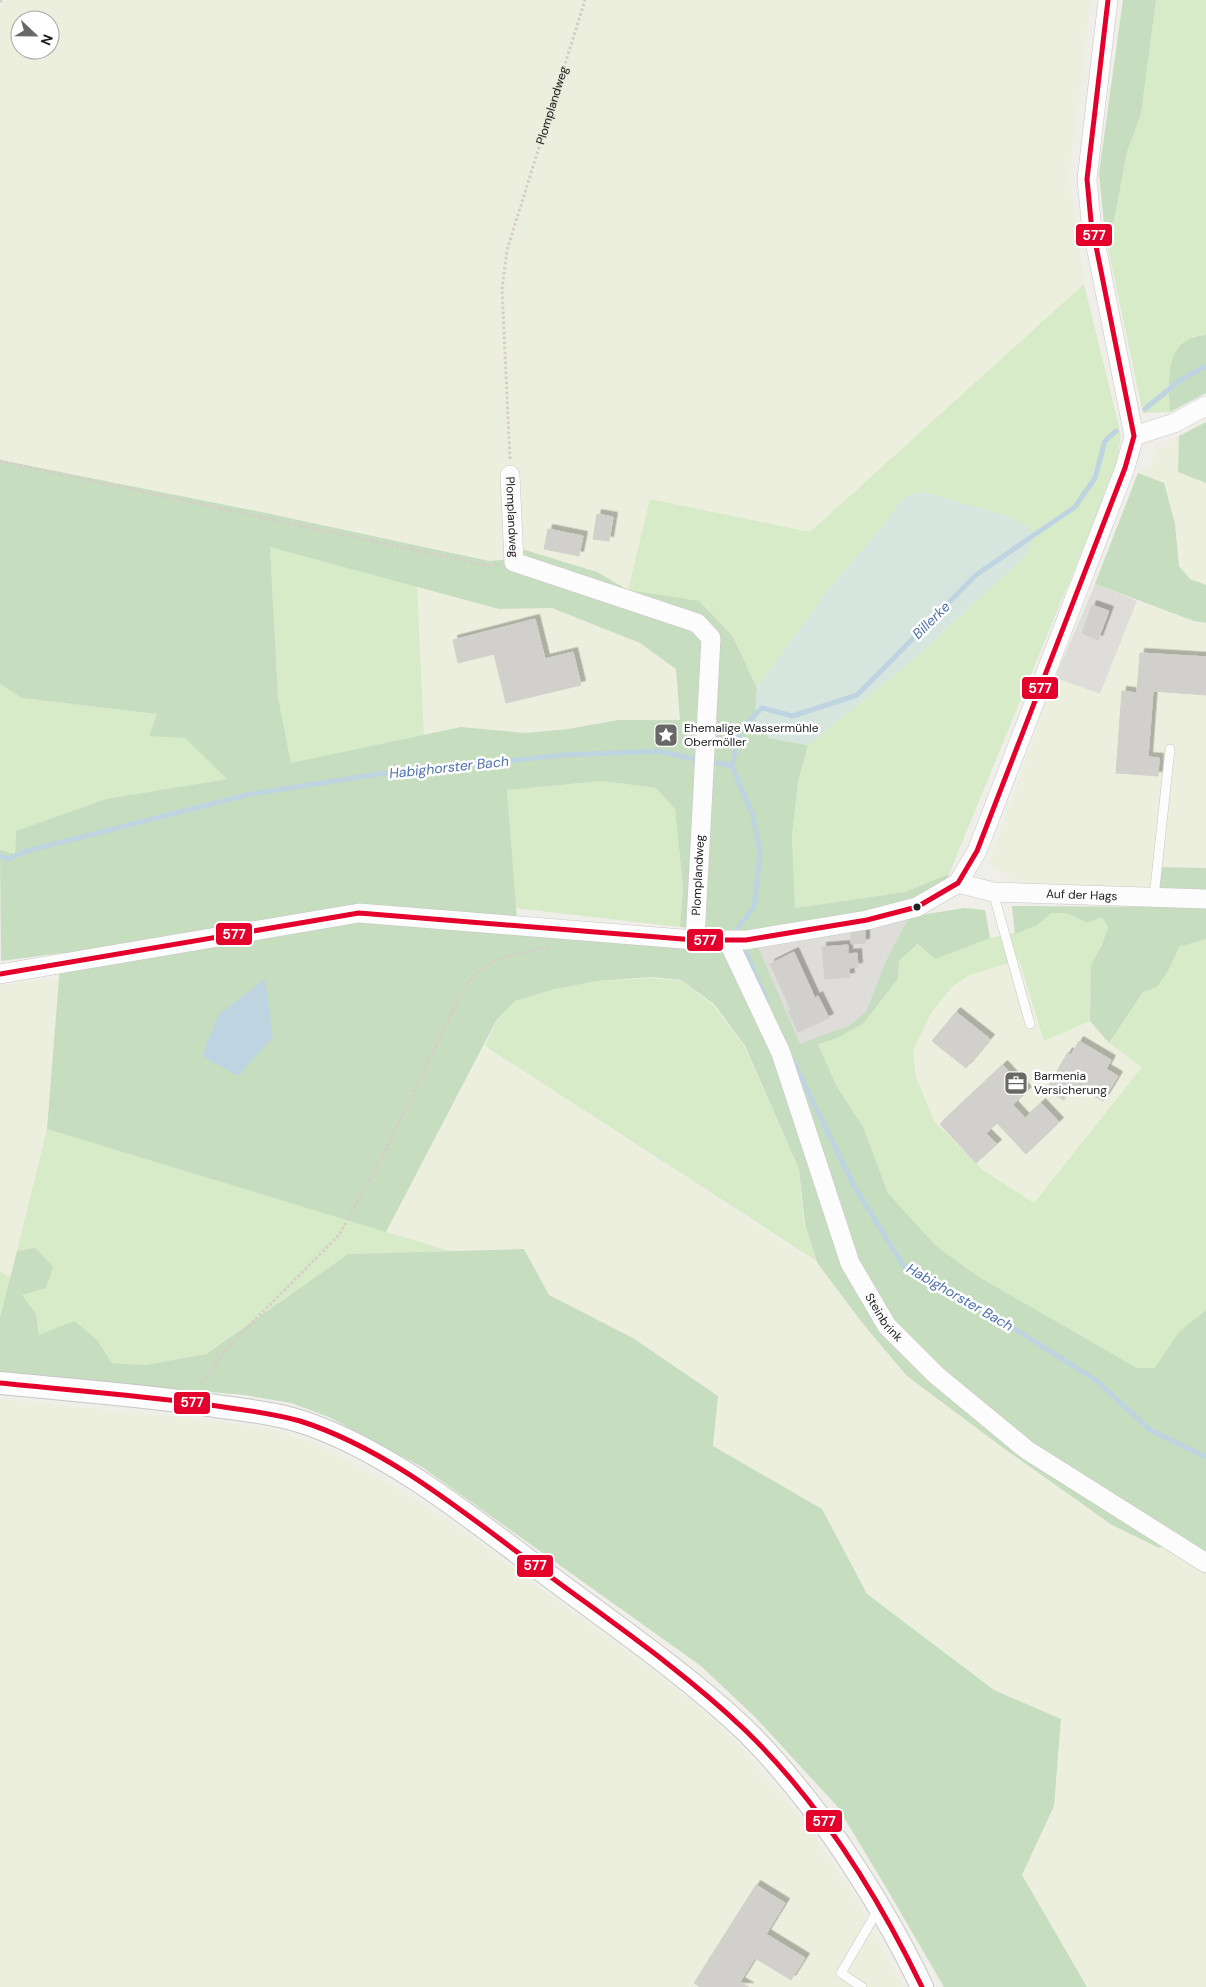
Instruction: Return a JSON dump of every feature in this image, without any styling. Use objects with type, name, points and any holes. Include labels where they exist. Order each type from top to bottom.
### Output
[{"type":"street","points":[[0,974],[359,913],[695,940],[746,940],[867,920],[892,914],[917,907],[958,883],[977,851],[1125,468],[1134,436],[1091,221],[1087,179],[1108,0]]},
{"type":"street","points":[[1134,436],[1174,423],[1206,406]]},
{"type":"street","name":"Plomplandweg","points":[[510,475],[514,562],[697,623],[711,638],[695,940]]},
{"type":"street","name":"Auf der Hags","points":[[958,883],[992,892],[1206,898]]},
{"type":"street","name":"Steinbrink","points":[[728,941],[781,1053],[850,1263],[887,1326],[936,1375],[1027,1450],[1206,1563]]},
{"type":"street","points":[[0,1382],[188,1402],[272,1414],[312,1425],[366,1450],[413,1478],[486,1529],[683,1677],[745,1731],[806,1797],[864,1881],[904,1948],[922,1987]]},
{"type":"lane","points":[[1154,897],[1170,749]]},
{"type":"lane","points":[[992,892],[1030,1024]]},
{"type":"lane","points":[[862,1987],[841,1973],[880,1908]]},
{"type":"path","name":"Plomplandweg","points":[[510,475],[502,289],[507,250],[585,0]]},
{"type":"path","points":[[0,461],[489,566],[514,562]]},
{"type":"path","points":[[188,1402],[231,1344],[339,1235],[380,1161],[465,986],[476,972],[500,957],[557,945]]},
{"type":"shaded area","points":[[922,492],[1004,515],[1031,529],[1032,542],[1024,557],[915,658],[808,745],[769,738],[755,718],[757,688],[825,594],[882,527],[903,498]]},
{"type":"shaded area","points":[[1095,584],[1137,601],[1100,694],[1055,678]]},
{"type":"shaded area","points":[[909,917],[888,956],[867,1012],[850,1025],[800,1045],[757,944]]},
{"type":"green space","points":[[8,0],[1091,0],[1069,176],[1084,284],[810,532],[651,499],[628,590],[597,572],[515,559],[489,561],[266,513],[0,460],[0,8]]},
{"type":"green space","points":[[1123,0],[1156,0],[1141,114],[1127,152],[1114,221],[1105,234],[1099,173]]},
{"type":"green space","points":[[1156,0],[1206,0],[1206,335],[1193,336],[1169,375],[1170,412],[1143,413],[1105,234],[1114,221],[1127,152],[1141,114]]},
{"type":"green space","points":[[1084,284],[1121,435],[1116,468],[949,874],[905,892],[795,908],[792,835],[798,782],[808,745],[915,658],[1024,557],[1004,515],[922,492],[903,498],[882,527],[825,594],[757,688],[733,637],[628,590],[650,499],[810,532]]},
{"type":"green space","points":[[1206,335],[1206,393],[1170,412],[1170,374],[1175,352],[1182,344],[1192,338]]},
{"type":"green space","points":[[1206,422],[1206,483],[1178,472],[1179,436]]},
{"type":"green space","points":[[1179,436],[1178,472],[1206,483],[1206,585],[1190,579],[1179,566],[1175,524],[1164,483],[1138,473],[1152,465],[1154,452]]},
{"type":"green space","points":[[0,460],[266,513],[489,561],[514,559],[525,550],[597,572],[628,590],[699,601],[733,637],[757,688],[755,718],[769,738],[808,745],[798,782],[792,835],[795,908],[905,892],[949,874],[947,879],[910,902],[871,911],[746,932],[680,927],[683,886],[675,809],[656,788],[602,781],[507,790],[518,933],[625,944],[724,949],[757,944],[800,1044],[850,1025],[866,1012],[888,956],[909,917],[964,908],[985,910],[990,938],[935,959],[918,944],[899,961],[898,979],[863,1024],[835,1039],[818,1044],[836,1085],[863,1127],[888,1193],[936,1246],[979,1277],[1137,1368],[1155,1368],[1179,1332],[1206,1310],[1206,1561],[1177,1543],[1159,1548],[1112,1525],[1006,1450],[907,1376],[864,1325],[818,1264],[805,1225],[799,1169],[745,1046],[714,1004],[681,980],[651,977],[597,981],[555,989],[515,1001],[496,1021],[386,1232],[47,1129],[61,953],[1,961],[0,850],[15,854],[16,831],[106,799],[227,779],[185,738],[149,736],[157,714],[22,698],[0,684]],"holes":[[[270,547],[499,609],[552,608],[640,643],[676,669],[680,720],[618,720],[568,729],[525,733],[461,727],[291,763],[278,697]]]},
{"type":"green space","points":[[1138,473],[1164,483],[1175,524],[1179,566],[1190,579],[1206,585],[1206,623],[1194,621],[1095,584]]},
{"type":"green space","points":[[270,547],[417,586],[424,736],[291,763],[278,697]]},
{"type":"green space","points":[[417,587],[499,609],[552,608],[640,643],[676,669],[680,720],[618,720],[568,729],[525,733],[461,727],[424,736]]},
{"type":"green space","points":[[1137,601],[1194,621],[1206,623],[1206,868],[1156,867],[1156,893],[1022,888],[989,863],[1055,678],[1101,694]]},
{"type":"green space","points":[[0,684],[22,698],[157,714],[150,736],[185,737],[227,779],[106,799],[16,831],[15,854],[0,850]]},
{"type":"green space","points":[[602,781],[656,788],[675,808],[683,886],[680,927],[515,908],[507,790]]},
{"type":"green space","points":[[1156,867],[1206,868],[1206,939],[1179,947],[1169,969],[1157,987],[1143,992],[1109,1043],[1090,1021],[1091,965],[1102,945],[1108,927],[1102,917],[1087,923],[1066,913],[1051,913],[1037,925],[1015,934],[1012,906],[1154,907]]},
{"type":"green space","points":[[1051,913],[1066,913],[1087,923],[1102,916],[1108,927],[1102,945],[1091,965],[1090,1021],[1044,1041],[1019,960],[969,975],[952,987],[931,1013],[913,1051],[916,1078],[935,1122],[983,1170],[1034,1203],[1142,1067],[1109,1043],[1143,992],[1169,969],[1179,947],[1206,939],[1206,1310],[1179,1333],[1155,1369],[1137,1368],[979,1277],[936,1246],[888,1193],[863,1127],[836,1085],[818,1044],[835,1039],[863,1024],[898,979],[899,961],[919,944],[935,959],[983,940],[1029,928]]},
{"type":"green space","points":[[1018,960],[1044,1041],[1090,1021],[1109,1043],[1143,1067],[1034,1204],[983,1170],[935,1122],[916,1078],[913,1051],[931,1013],[952,987],[969,975]]},
{"type":"green space","points":[[59,978],[47,1129],[11,1278],[0,1271],[0,985]]},
{"type":"green space","points":[[651,978],[682,981],[713,1005],[744,1046],[799,1169],[804,1224],[818,1262],[485,1046],[496,1022],[515,1001],[555,989],[597,981]]},
{"type":"green space","points":[[484,1046],[818,1264],[864,1325],[1159,1548],[1175,1544],[1206,1564],[1206,1987],[1087,1987],[1022,1875],[1054,1806],[1061,1719],[994,1690],[867,1594],[822,1509],[713,1446],[718,1395],[633,1337],[549,1295],[524,1249],[450,1251],[386,1232]]},
{"type":"green space","points":[[47,1129],[450,1251],[348,1254],[205,1354],[144,1365],[112,1363],[97,1340],[39,1335],[36,1314],[21,1294],[17,1251]]},
{"type":"green space","points":[[35,1248],[53,1267],[46,1288],[22,1295],[36,1314],[39,1335],[74,1321],[97,1340],[112,1363],[144,1365],[206,1354],[348,1254],[524,1249],[549,1295],[633,1338],[718,1396],[713,1446],[822,1509],[867,1594],[994,1690],[1061,1719],[1054,1806],[1022,1875],[1087,1987],[944,1987],[837,1806],[755,1717],[701,1666],[422,1467],[329,1417],[291,1403],[244,1395],[0,1373],[0,1318],[17,1251]]},
{"type":"green space","points":[[0,1271],[11,1278],[0,1318]]},
{"type":"green space","points":[[0,1399],[223,1422],[278,1431],[319,1446],[387,1482],[449,1521],[672,1685],[721,1727],[801,1817],[854,1895],[903,1987],[0,1987]]},
{"type":"water","points":[[265,979],[273,1037],[238,1076],[202,1056],[218,1015]]},
{"type":"building","points":[[597,514],[613,517],[609,541],[593,539]]},
{"type":"building","points":[[548,529],[583,536],[579,556],[544,549]]},
{"type":"building","points":[[1092,605],[1109,611],[1098,640],[1082,633]]},
{"type":"building","points":[[535,619],[545,659],[573,652],[581,685],[506,703],[494,654],[458,663],[453,640]]},
{"type":"building","points":[[1140,653],[1206,657],[1206,695],[1153,691],[1148,757],[1159,758],[1158,776],[1116,773],[1122,691],[1137,693]]},
{"type":"building","points":[[851,927],[865,927],[865,943],[851,944]]},
{"type":"building","points":[[848,945],[848,954],[857,953],[858,967],[849,968],[850,977],[825,979],[822,947]]},
{"type":"building","points":[[794,952],[815,998],[818,996],[829,1018],[798,1032],[788,1011],[791,1010],[770,964]]},
{"type":"building","points":[[956,1012],[990,1039],[966,1068],[932,1041]]},
{"type":"building","points":[[1079,1041],[1111,1060],[1106,1069],[1118,1076],[1103,1101],[1073,1084],[1064,1100],[1046,1090],[1068,1052],[1071,1055]]},
{"type":"building","points":[[1003,1065],[1027,1091],[1013,1105],[1025,1118],[1041,1103],[1059,1122],[1026,1154],[997,1123],[986,1133],[997,1144],[976,1163],[940,1124]]},
{"type":"building","points":[[756,1885],[785,1903],[766,1934],[805,1958],[791,1980],[755,1958],[740,1982],[749,1987],[700,1987],[694,1983]]},
{"type":"waterway","name":"Billerke","points":[[1145,409],[1179,381],[1206,366]]},
{"type":"waterway","name":"Billerke","points":[[732,766],[740,730],[762,708],[793,716],[857,695],[976,575],[1075,507],[1095,478],[1105,441],[1116,431]]},
{"type":"waterway","name":"Habighorster Bach","points":[[0,856],[9,859],[26,851],[251,794],[379,774],[564,755],[657,751],[700,760]]},
{"type":"waterway","name":"Habighorster Bach","points":[[709,761],[732,766],[753,816],[760,852],[754,907],[736,930]]},
{"type":"waterway","name":"Habighorster Bach","points":[[746,953],[767,1001]]},
{"type":"waterway","name":"Habighorster Bach","points":[[793,1061],[855,1188],[903,1265],[993,1315],[1097,1381],[1150,1430],[1206,1457]]},
{"type":"transit line","name":"577","points":[[0,974],[359,913],[695,940],[746,940],[867,920],[917,907],[958,883],[977,851],[1125,468],[1134,436],[1091,221],[1087,179],[1108,0]]},
{"type":"transit line","name":"577","points":[[0,1383],[178,1401],[288,1418],[331,1433],[362,1447],[420,1481],[666,1662],[744,1729],[797,1787],[844,1850],[886,1918],[922,1987]]},
{"type":"place","name":"Ehemalige Wassermühle Obermöller","points":[[666,735]]},
{"type":"place","name":"Barmenia Versicherung","points":[[1016,1083]]}]
